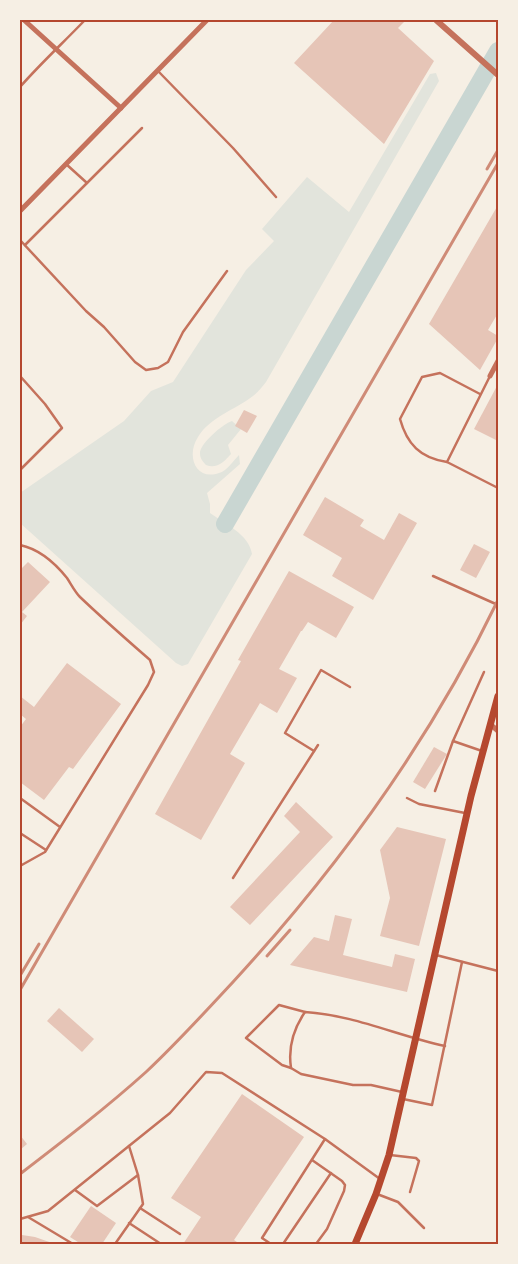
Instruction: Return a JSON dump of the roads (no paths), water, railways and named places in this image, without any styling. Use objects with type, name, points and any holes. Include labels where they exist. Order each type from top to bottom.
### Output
[{"type":"main road","points":[[355,1244],[376,1194],[389,1155],[467,813],[498,696]]},
{"type":"street","points":[[24,20],[120,108]]},
{"type":"street","points":[[20,211],[207,20]]},
{"type":"street","points":[[436,20],[498,75]]},
{"type":"street","points":[[490,376],[498,361]]},
{"type":"street","points":[[490,724],[498,731]]},
{"type":"lane","points":[[20,87],[49,54],[57,50],[85,20]]},
{"type":"lane","points":[[158,71],[233,148],[276,197]]},
{"type":"lane","points":[[25,245],[142,128]]},
{"type":"lane","points":[[66,164],[87,183]]},
{"type":"lane","points":[[20,240],[135,362],[146,370],[158,368],[168,362],[183,332],[227,271]]},
{"type":"lane","points":[[480,394],[440,373],[430,374],[422,377],[400,419],[404,432],[413,446],[434,460],[447,462],[498,488]]},
{"type":"lane","points":[[20,376],[46,404],[62,428],[20,470]]},
{"type":"lane","points":[[447,462],[490,376]]},
{"type":"lane","points":[[20,545],[27,546],[43,554],[52,562],[67,578],[78,595],[150,660],[154,672],[148,685],[46,850],[20,866]]},
{"type":"lane","points":[[433,576],[498,606]]},
{"type":"lane","points":[[314,751],[285,734],[321,670],[350,686]]},
{"type":"lane","points":[[435,791],[453,741],[484,672]]},
{"type":"lane","points":[[453,741],[482,751]]},
{"type":"lane","points":[[233,878],[318,746]]},
{"type":"lane","points":[[20,798],[60,827]]},
{"type":"lane","points":[[408,798],[419,804],[467,813]]},
{"type":"lane","points":[[20,833],[46,850]]},
{"type":"lane","points":[[434,955],[498,971]]},
{"type":"lane","points":[[445,1046],[374,1025],[279,1005],[246,1038],[282,1065],[301,1074],[353,1085],[371,1085],[432,1105],[445,1046],[462,962]]},
{"type":"lane","points":[[291,1068],[289,1055],[298,1022],[305,1012]]},
{"type":"lane","points":[[20,1219],[48,1211],[75,1190],[170,1113],[206,1072],[222,1073],[326,1139],[381,1179]]},
{"type":"lane","points":[[271,1244],[262,1238],[326,1139]]},
{"type":"lane","points":[[115,1244],[142,1204],[138,1175],[129,1146]]},
{"type":"lane","points":[[389,1155],[416,1158],[419,1161],[410,1192]]},
{"type":"lane","points":[[312,1160],[342,1180],[345,1185],[344,1192],[327,1229],[316,1244]]},
{"type":"lane","points":[[283,1244],[331,1173]]},
{"type":"lane","points":[[75,1190],[97,1206],[138,1175]]},
{"type":"lane","points":[[376,1194],[398,1202],[424,1228]]},
{"type":"lane","points":[[140,1208],[180,1234]]},
{"type":"lane","points":[[28,1217],[74,1244]]},
{"type":"lane","points":[[129,1224],[161,1244]]},
{"type":"waterway","points":[[225,524],[498,51]]},
{"type":"railway","points":[[487,169],[498,150]]},
{"type":"railway","points":[[20,990],[498,163]]},
{"type":"railway","points":[[20,1174],[100,1111],[157,1061],[233,982],[310,894],[346,848],[412,753],[443,703],[498,600]]},
{"type":"railway","points":[[267,956],[290,930]]},
{"type":"railway","points":[[21,974],[39,944]]}]
